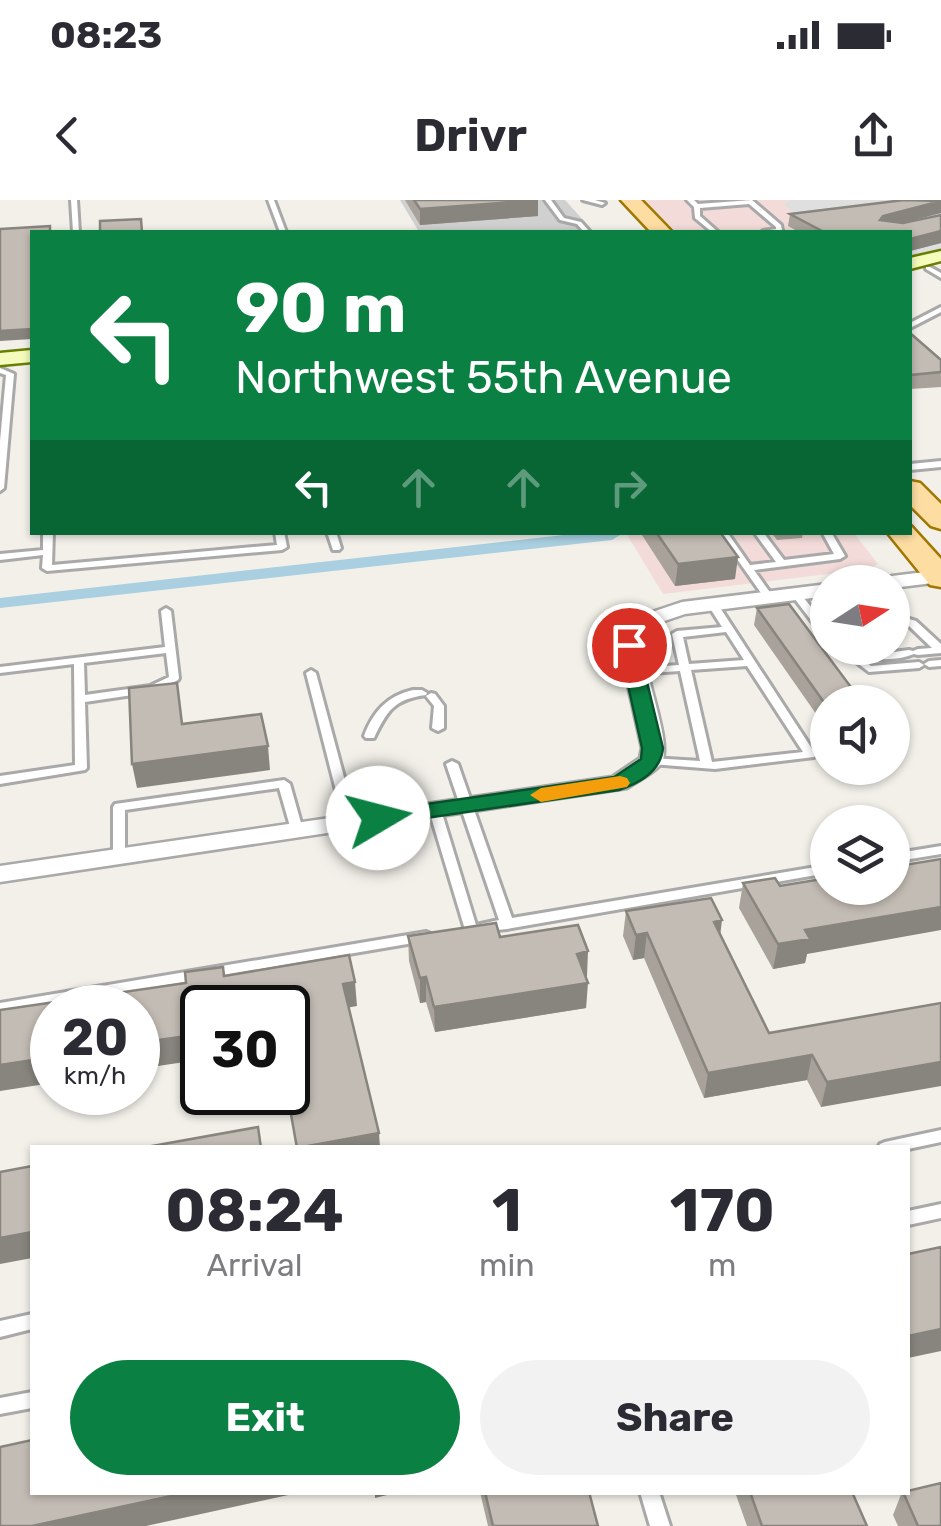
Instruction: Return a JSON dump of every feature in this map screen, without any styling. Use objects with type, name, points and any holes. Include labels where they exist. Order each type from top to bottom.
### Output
[{"type":"main road","points":[[630,200],[660,230]]},
{"type":"main road","points":[[596,201],[620,222]]},
{"type":"main road","points":[[912,490],[941,520]]},
{"type":"main road","points":[[904,535],[941,577]]},
{"type":"street","points":[[0,351],[30,352]]},
{"type":"street","points":[[0,359],[30,352]]},
{"type":"street","points":[[910,580],[941,577]]},
{"type":"street","points":[[0,874],[619,783],[652,761],[653,748],[629,645],[635,624],[663,612],[810,592]]},
{"type":"lane","points":[[74,200],[76,230]]},
{"type":"lane","points":[[272,200],[282,230]]},
{"type":"lane","points":[[548,200],[562,220],[578,223],[584,230]]},
{"type":"lane","points":[[713,230],[697,216],[693,203],[749,201],[779,230]]},
{"type":"lane","points":[[752,216],[750,213],[759,209]]},
{"type":"lane","points":[[760,223],[766,230]]},
{"type":"lane","points":[[912,325],[941,309]]},
{"type":"lane","points":[[0,370],[10,374],[0,488]]},
{"type":"lane","points":[[912,467],[941,464]]},
{"type":"lane","points":[[48,535],[47,568],[282,547],[280,535]]},
{"type":"lane","points":[[234,535],[237,551]]},
{"type":"lane","points":[[332,535],[336,548]]},
{"type":"lane","points":[[724,535],[768,598]]},
{"type":"lane","points":[[763,535],[783,564]]},
{"type":"lane","points":[[748,568],[840,556],[828,535]]},
{"type":"lane","points":[[0,557],[48,552]]},
{"type":"lane","points":[[796,594],[810,610]]},
{"type":"lane","points":[[652,761],[707,765],[810,755],[713,605]]},
{"type":"lane","points":[[80,699],[152,689],[174,678],[166,610]]},
{"type":"lane","points":[[910,622],[941,650],[923,659]]},
{"type":"lane","points":[[707,765],[676,634],[729,629]]},
{"type":"lane","points":[[0,670],[171,648]]},
{"type":"lane","points":[[0,780],[82,768],[79,660]]},
{"type":"lane","points":[[635,671],[750,663]]},
{"type":"lane","points":[[864,665],[869,669],[891,665]]},
{"type":"lane","points":[[311,673],[350,822]]},
{"type":"lane","points":[[370,736],[374,722],[404,694],[426,694],[439,706],[438,728]]},
{"type":"lane","points":[[452,764],[507,924]]},
{"type":"lane","points":[[119,857],[119,808],[138,805],[284,784],[297,830]]},
{"type":"lane","points":[[435,810],[471,930]]},
{"type":"lane","points":[[910,855],[941,850]]},
{"type":"lane","points":[[0,1008],[810,872]]},
{"type":"lane","points":[[899,1145],[941,1136]]},
{"type":"lane","points":[[910,1218],[941,1211]]},
{"type":"lane","points":[[0,1329],[30,1322]]},
{"type":"lane","points":[[0,1406],[30,1400]]},
{"type":"lane","points":[[650,1495],[660,1526]]},
{"type":"shaded area","points":[[400,200],[565,200],[592,230],[418,230]]},
{"type":"shaded area","points":[[644,200],[790,200],[784,205],[816,230],[674,230]]},
{"type":"shaded area","points":[[790,200],[941,200],[941,256],[912,263],[912,230],[816,230],[783,205]]},
{"type":"shaded area","points":[[627,535],[856,535],[878,564],[810,565],[810,576],[663,594]]},
{"type":"building","points":[[414,200],[538,200],[420,209]]},
{"type":"building","points":[[904,200],[941,201],[880,220],[903,223],[941,215],[941,231],[912,238],[912,230],[820,230],[790,214]]},
{"type":"building","points":[[141,219],[142,230],[100,230],[100,221]]},
{"type":"building","points":[[50,226],[50,230],[30,230],[30,329],[0,331],[0,229]]},
{"type":"building","points":[[912,335],[941,360],[941,372],[912,375]]},
{"type":"building","points":[[658,535],[722,535],[738,557],[678,564]]},
{"type":"building","points":[[789,604],[810,632],[810,665],[834,665],[849,685],[812,685],[757,608]]},
{"type":"building","points":[[177,683],[182,724],[261,714],[268,746],[132,764],[129,688]]},
{"type":"building","points":[[941,859],[941,907],[805,930],[810,939],[778,944],[743,883],[775,878],[780,886],[810,881],[810,905],[910,905],[910,864]]},
{"type":"building","points":[[711,898],[722,920],[714,922],[769,1033],[941,1003],[941,1062],[827,1082],[812,1055],[708,1073],[647,933],[636,935],[626,911]]},
{"type":"building","points":[[496,923],[500,937],[578,925],[588,951],[577,954],[588,983],[434,1007],[426,977],[420,978],[408,936]]},
{"type":"building","points":[[349,955],[355,982],[343,984],[379,1133],[296,1145],[291,1115],[310,1115],[310,985],[180,985],[180,1037],[160,1040],[160,987],[186,983],[185,972],[223,967],[224,976]]},
{"type":"building","points":[[30,1006],[30,1060],[0,1065],[0,1010]]},
{"type":"building","points":[[258,1127],[261,1145],[158,1145]]},
{"type":"building","points":[[30,1166],[30,1232],[0,1238],[0,1172]]},
{"type":"building","points":[[941,1247],[941,1329],[910,1336],[910,1254]]},
{"type":"building","points":[[30,1440],[30,1495],[176,1495],[32,1526],[0,1526],[0,1447]]},
{"type":"building","points":[[941,1483],[941,1526],[918,1526],[904,1495],[910,1495],[910,1490]]},
{"type":"building","points":[[486,1495],[590,1495],[598,1526],[493,1526]]},
{"type":"building","points":[[751,1495],[853,1495],[867,1526],[762,1526]]},
{"type":"waterway","points":[[0,603],[612,535]]},
{"type":"slow traffic","points":[[541,795],[620,783]]},
{"type":"route","points":[[378,818],[619,783],[642,770],[652,761],[653,748],[629,645]]}]
